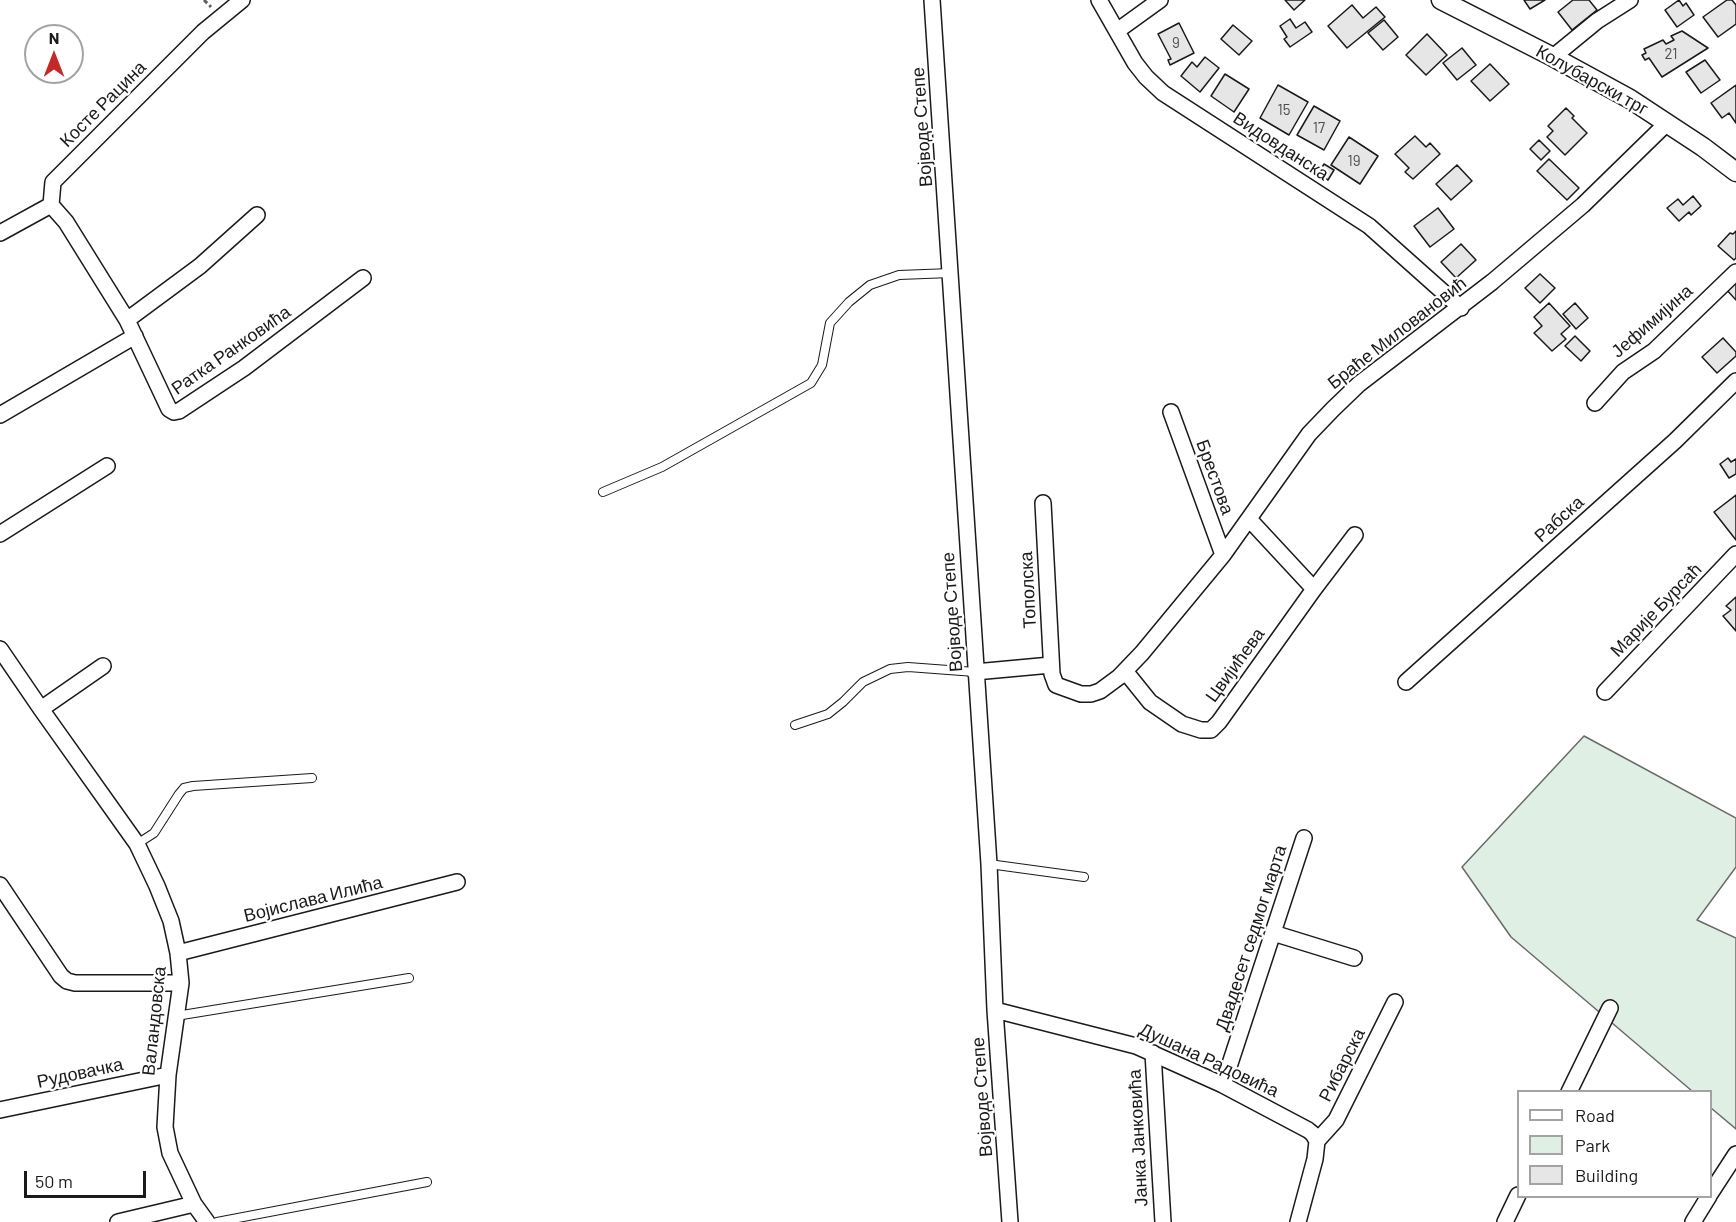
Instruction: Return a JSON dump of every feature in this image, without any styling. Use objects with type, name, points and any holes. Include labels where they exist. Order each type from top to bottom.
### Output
[{"type":"street","name":"Косте Рацина","points":[[51,205],[53,182],[203,32],[242,0]]},
{"type":"street","name":"Војводе Степе","points":[[932,0],[989,864],[1010,1222]]},
{"type":"street","name":"Видовданска","points":[[1100,0],[1135,63],[1163,93],[1369,226],[1461,308]]},
{"type":"street","points":[[1117,31],[1160,0]]},
{"type":"street","name":"Колубарски трг","points":[[1441,0],[1630,99],[1736,172]]},
{"type":"street","points":[[1553,57],[1597,21],[1630,0]]},
{"type":"street","name":"Браће Миловановић","points":[[1051,670],[1056,685],[1081,694],[1091,694],[1100,690],[1119,677],[1223,555],[1310,434],[1333,409],[1359,384],[1461,308],[1583,205],[1667,123]]},
{"type":"street","points":[[0,233],[51,205]]},
{"type":"street","name":"Ратка Ранковића","points":[[51,205],[66,222],[127,320],[169,409],[174,412],[179,411],[244,368],[363,278]]},
{"type":"street","points":[[127,320],[200,266],[257,215]]},
{"type":"street","name":"Јефимијина","points":[[1595,403],[1623,372],[1654,351],[1736,272]]},
{"type":"street","points":[[0,415],[135,336]]},
{"type":"street","name":"Рабска","points":[[1406,682],[1675,441],[1736,381]]},
{"type":"street","name":"Брестова","points":[[1171,412],[1223,555]]},
{"type":"street","points":[[0,534],[107,466]]},
{"type":"street","name":"Тополска","points":[[1043,503],[1051,670]]},
{"type":"street","points":[[1249,519],[1314,589]]},
{"type":"street","name":"Цвијићева","points":[[1125,671],[1150,702],[1182,724],[1201,730],[1211,730],[1355,535]]},
{"type":"street","name":"Марије Бурсаћ","points":[[1605,692],[1736,554]]},
{"type":"street","name":"Валандовска","points":[[0,649],[137,844],[171,921],[178,953],[181,983],[168,1075],[165,1127],[170,1152],[194,1204],[207,1222]]},
{"type":"street","points":[[41,709],[103,666]]},
{"type":"street","points":[[975,672],[1051,670]]},
{"type":"street","name":"Двадесет седмог марта","points":[[1223,1085],[1304,838]]},
{"type":"street","name":"Војислава Илића","points":[[178,953],[457,882]]},
{"type":"street","points":[[0,885],[61,976],[67,981],[75,983],[181,983]]},
{"type":"street","points":[[1273,933],[1354,958]]},
{"type":"street","name":"Рибарска","points":[[1317,1141],[1336,1120],[1395,1002]]},
{"type":"street","points":[[1570,1090],[1610,1008]]},
{"type":"street","name":"Душана Радовића","points":[[996,1010],[1136,1046],[1223,1085],[1302,1126],[1313,1134],[1317,1141]]},
{"type":"street","name":"Јанка Јанковића","points":[[1153,1053],[1163,1222]]},
{"type":"street","name":"Рудовачка","points":[[0,1110],[168,1075]]},
{"type":"street","points":[[1298,1222],[1315,1159],[1317,1141]]},
{"type":"street","points":[[1712,1192],[1736,1154]]},
{"type":"street","points":[[1505,1222],[1517,1197]]},
{"type":"street","points":[[1693,1222],[1708,1198]]},
{"type":"street","points":[[118,1222],[194,1204]]},
{"type":"lane","points":[[603,492],[662,467],[811,383],[822,365],[830,323],[849,302],[870,285],[899,275],[951,273]]},
{"type":"lane","points":[[795,725],[828,714],[863,682],[890,669],[908,667],[975,672]]},
{"type":"lane","points":[[137,844],[154,833],[184,788],[312,778]]},
{"type":"lane","points":[[989,864],[1084,877]]},
{"type":"lane","points":[[176,1016],[409,978]]},
{"type":"lane","points":[[217,1222],[427,1182]]},
{"type":"green space","points":[[1584,736],[1736,818],[1736,867],[1697,920],[1736,938],[1736,1129],[1712,1109],[1712,1090],[1691,1090],[1511,937],[1462,867]]},
{"type":"building","points":[[1285,0],[1305,0],[1294,10]]},
{"type":"building","points":[[1524,0],[1545,0],[1530,9]]},
{"type":"building","points":[[1573,0],[1589,0],[1597,10],[1572,30],[1558,12]]},
{"type":"building","points":[[1679,0],[1683,6],[1686,3],[1694,15],[1677,27],[1665,10]]},
{"type":"building","points":[[1727,0],[1732,0],[1736,5],[1736,24],[1718,37],[1703,17]]},
{"type":"building","points":[[1352,5],[1363,18],[1376,7],[1385,17],[1347,48],[1328,26]]},
{"type":"building","points":[[1290,19],[1296,28],[1305,22],[1312,32],[1290,47],[1284,39],[1287,37],[1280,26]]},
{"type":"building","points":[[1384,20],[1398,37],[1383,50],[1368,33]]},
{"type":"building","points":[[1179,23],[1194,53],[1170,65],[1168,60],[1171,59],[1158,34]]},
{"type":"building","points":[[1233,25],[1252,41],[1239,55],[1221,39]]},
{"type":"building","points":[[1682,31],[1708,48],[1662,77],[1649,58],[1645,60],[1642,55],[1646,53],[1644,49],[1663,40],[1666,44],[1674,40],[1671,36]]},
{"type":"building","points":[[1427,34],[1447,55],[1426,75],[1406,55]]},
{"type":"building","points":[[1462,48],[1476,65],[1457,80],[1443,63]]},
{"type":"building","points":[[1205,57],[1219,68],[1200,92],[1181,76],[1192,62],[1197,67]]},
{"type":"building","points":[[1705,60],[1720,80],[1701,93],[1686,72]]},
{"type":"building","points":[[1490,64],[1509,84],[1490,101],[1471,81]]},
{"type":"building","points":[[1225,74],[1249,89],[1234,112],[1211,96]]},
{"type":"building","points":[[1278,85],[1308,102],[1289,135],[1260,118]]},
{"type":"building","points":[[1736,85],[1736,123],[1729,113],[1722,118],[1711,103]]},
{"type":"building","points":[[1314,106],[1340,121],[1324,150],[1297,135]]},
{"type":"building","points":[[1566,108],[1574,116],[1572,118],[1587,133],[1565,155],[1547,137],[1553,131],[1548,126]]},
{"type":"building","points":[[1415,136],[1426,147],[1430,143],[1440,154],[1413,179],[1405,172],[1409,168],[1395,154]]},
{"type":"building","points":[[1349,137],[1378,156],[1360,184],[1331,165]]},
{"type":"building","points":[[1539,140],[1550,151],[1541,160],[1530,149]]},
{"type":"building","points":[[1549,159],[1579,188],[1567,200],[1537,171]]},
{"type":"building","points":[[1324,164],[1334,170],[1328,180],[1318,174]]},
{"type":"building","points":[[1457,165],[1472,181],[1451,200],[1436,184]]},
{"type":"building","points":[[1693,196],[1701,206],[1691,215],[1689,212],[1679,221],[1667,208],[1678,199],[1683,205]]},
{"type":"building","points":[[1438,208],[1454,229],[1430,247],[1414,226]]},
{"type":"building","points":[[1736,231],[1736,258],[1734,260],[1718,246],[1730,233],[1733,234]]},
{"type":"building","points":[[1461,244],[1476,260],[1456,278],[1441,262]]},
{"type":"building","points":[[1540,274],[1555,288],[1540,303],[1525,288]]},
{"type":"building","points":[[1736,277],[1736,300],[1725,288]]},
{"type":"building","points":[[1549,303],[1570,326],[1561,334],[1566,339],[1552,351],[1534,333],[1542,326],[1534,317]]},
{"type":"building","points":[[1575,303],[1588,318],[1576,329],[1563,314]]},
{"type":"building","points":[[1575,336],[1590,351],[1581,361],[1565,346]]},
{"type":"building","points":[[1723,338],[1736,352],[1736,356],[1717,373],[1702,357]]},
{"type":"building","points":[[1728,458],[1731,462],[1736,459],[1736,474],[1729,478],[1720,464]]},
{"type":"building","points":[[1736,495],[1736,540],[1714,512]]},
{"type":"building","points":[[1736,597],[1736,631],[1723,616],[1731,610],[1726,606]]}]
